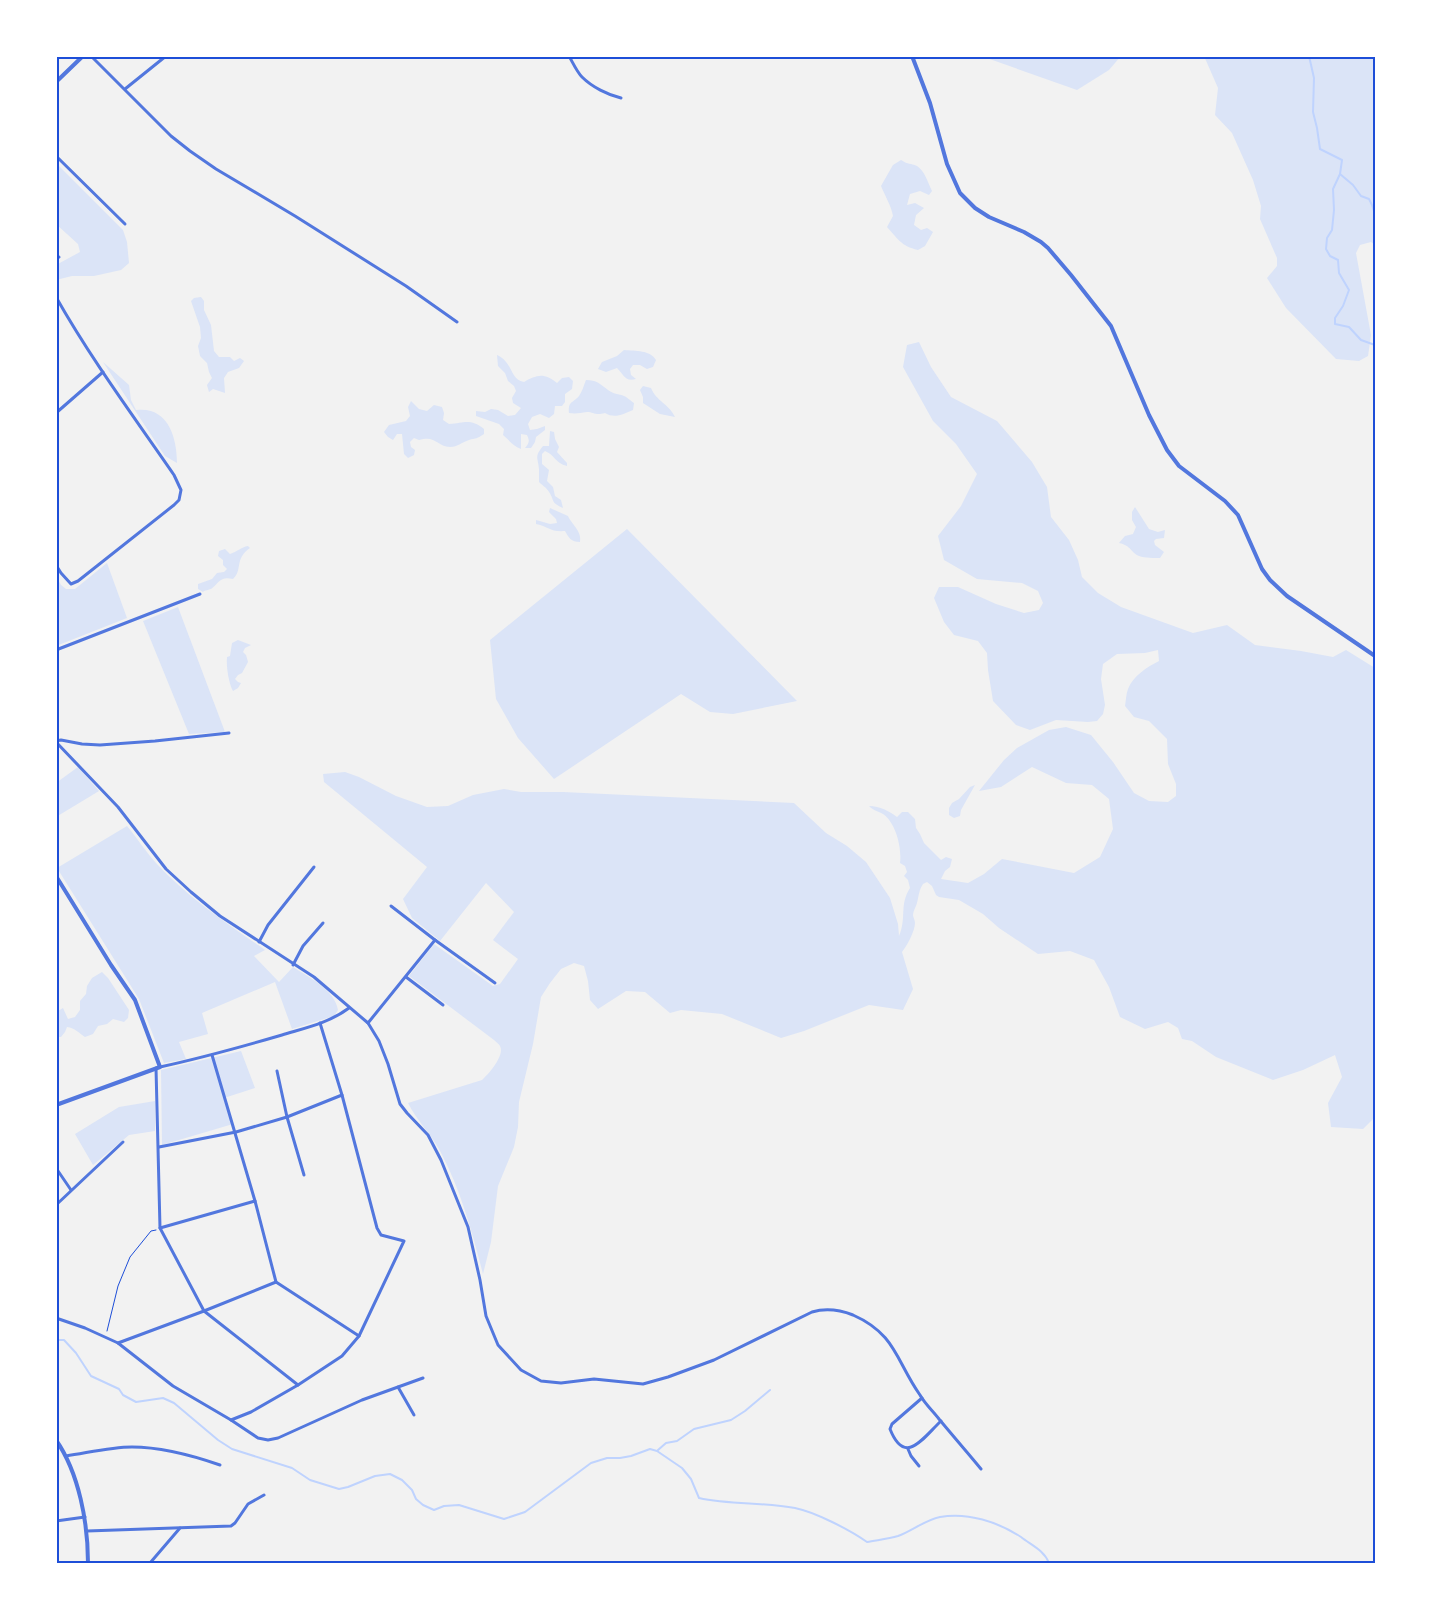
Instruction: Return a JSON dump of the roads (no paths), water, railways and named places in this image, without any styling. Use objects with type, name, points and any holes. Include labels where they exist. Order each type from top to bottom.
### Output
[{"type":"street","points":[[56,82],[83,56]]},
{"type":"street","points":[[91,56],[166,131],[190,152],[406,286],[457,322]]},
{"type":"street","points":[[125,89],[166,56]]},
{"type":"street","points":[[569,56],[581,76],[591,85],[613,96],[622,98]]},
{"type":"street","points":[[912,56],[930,103],[947,164],[960,193],[975,208],[989,217],[1024,232],[1048,248],[1111,326],[1167,450],[1180,466],[1224,501],[1238,515],[1262,569],[1270,580],[1287,596],[1375,656]]},
{"type":"street","points":[[56,156],[126,224]]},
{"type":"street","points":[[56,297],[103,372],[174,475],[180,486],[181,494],[179,500],[174,505],[78,581],[71,584],[61,574],[56,565]]},
{"type":"street","points":[[56,413],[103,372]]},
{"type":"street","points":[[56,650],[200,594]]},
{"type":"street","points":[[229,732],[100,745],[61,740],[56,742],[118,808],[166,869],[220,916],[314,977],[368,1023],[379,1041],[400,1104],[428,1135],[468,1227],[486,1316],[498,1345],[521,1370],[540,1381],[561,1382],[594,1379],[643,1384],[714,1360],[781,1326],[822,1309],[848,1313],[861,1319],[887,1339],[922,1398],[981,1469]]},
{"type":"street","points":[[259,942],[268,925],[314,867]]},
{"type":"street","points":[[56,876],[135,1000],[158,1067],[160,1228],[204,1312],[298,1385]]},
{"type":"street","points":[[391,906],[495,983]]},
{"type":"street","points":[[293,965],[303,946],[323,923]]},
{"type":"street","points":[[368,1023],[435,940]]},
{"type":"street","points":[[406,977],[443,1005]]},
{"type":"street","points":[[56,1105],[158,1067],[212,1055],[320,1023],[338,1016],[349,1008]]},
{"type":"street","points":[[231,1420],[251,1412],[298,1385],[342,1356],[359,1336],[404,1241],[381,1235],[377,1228],[342,1095],[320,1023]]},
{"type":"street","points":[[212,1055],[236,1132],[276,1282],[359,1336]]},
{"type":"street","points":[[277,1071],[287,1117],[304,1175]]},
{"type":"street","points":[[159,1147],[236,1132],[287,1117],[342,1095]]},
{"type":"street","points":[[56,1205],[123,1142]]},
{"type":"street","points":[[56,1168],[71,1190]]},
{"type":"street","points":[[160,1228],[255,1201]]},
{"type":"street","points":[[118,1343],[204,1312],[276,1282]]},
{"type":"street","points":[[56,1318],[118,1343],[172,1386],[258,1438],[268,1440],[278,1438],[362,1400],[423,1378]]},
{"type":"street","points":[[398,1387],[414,1415]]},
{"type":"street","points":[[922,1398],[892,1424],[890,1429],[898,1443],[903,1448],[908,1449],[915,1446],[941,1421]]},
{"type":"street","points":[[56,1440],[66,1456],[85,1517],[88,1563]]},
{"type":"street","points":[[66,1456],[120,1447],[134,1447],[206,1460],[220,1466]]},
{"type":"street","points":[[908,1449],[919,1466]]},
{"type":"street","points":[[87,1531],[231,1526],[248,1504],[264,1494]]},
{"type":"street","points":[[56,1521],[85,1517]]},
{"type":"street","points":[[150,1563],[180,1528]]},
{"type":"waterway","points":[[1309,56],[1314,78],[1313,112],[1320,149],[1342,160],[1340,174],[1333,189],[1334,210],[1332,230],[1327,238],[1326,249],[1330,256],[1338,260],[1339,273],[1349,290],[1343,306],[1335,318],[1335,324],[1349,327],[1361,340],[1375,345]]},
{"type":"waterway","points":[[1340,174],[1353,185],[1361,196],[1369,199],[1375,214]]},
{"type":"waterway","points":[[56,1340],[64,1340],[76,1353],[91,1376],[119,1389],[123,1395],[136,1402],[163,1398],[174,1403],[218,1440],[232,1449],[292,1468],[310,1480],[339,1489],[375,1476],[390,1474],[402,1480],[412,1490],[416,1499],[423,1505],[434,1510],[444,1506],[459,1505],[504,1519],[525,1512],[591,1463],[607,1458],[631,1456],[650,1449],[657,1451],[682,1468],[691,1479],[699,1498],[723,1502],[783,1506],[803,1510],[832,1522],[867,1542],[898,1536],[940,1517],[972,1517],[1003,1527],[1021,1537],[1041,1551],[1049,1563]]},
{"type":"waterway","points":[[658,1450],[666,1443],[677,1441],[694,1429],[731,1420],[770,1390]]}]
